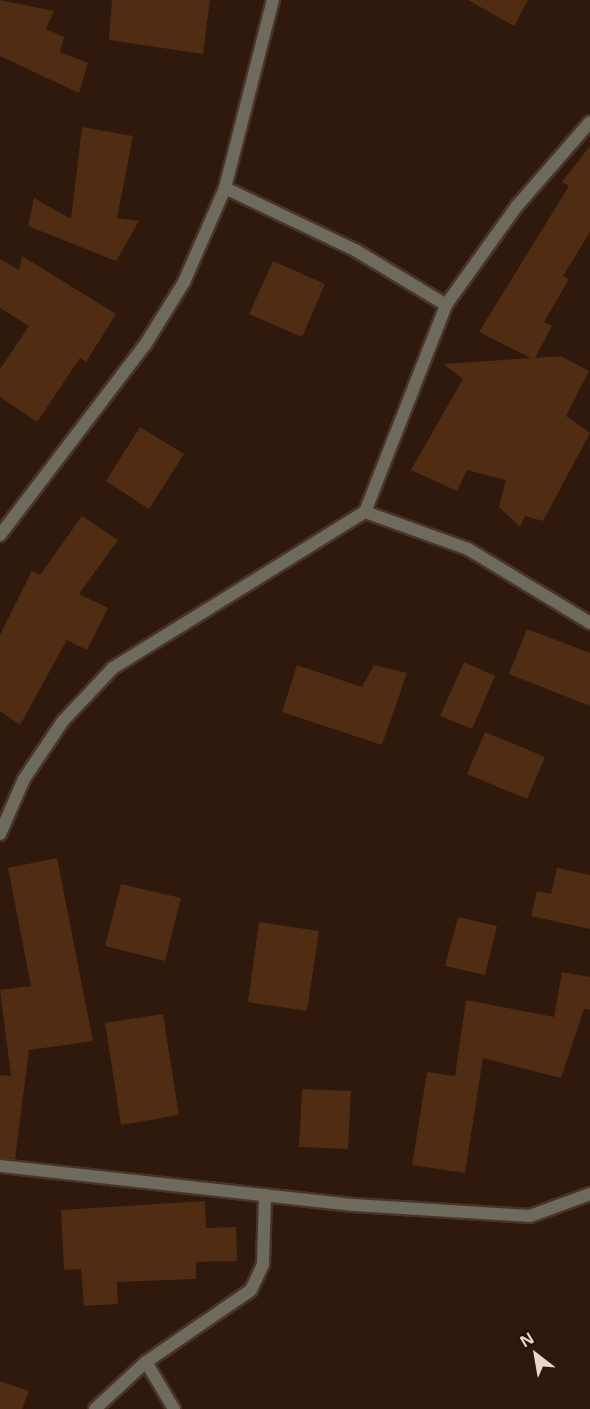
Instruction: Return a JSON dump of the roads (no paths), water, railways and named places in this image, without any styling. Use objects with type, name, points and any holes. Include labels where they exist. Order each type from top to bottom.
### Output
[{"type":"street","points":[[0,535],[145,345],[184,282],[225,188],[273,0]]},
{"type":"street","points":[[0,834],[24,779],[57,731],[113,668],[366,512],[446,305],[517,206],[590,122]]},
{"type":"street","points":[[225,188],[355,250],[446,305]]},
{"type":"street","points":[[366,512],[468,549],[590,623]]},
{"type":"street","points":[[0,1166],[265,1195],[530,1216],[590,1194]]},
{"type":"street","points":[[95,1409],[146,1362],[251,1290],[263,1264],[265,1195]]},
{"type":"street","points":[[146,1362],[174,1409]]}]
